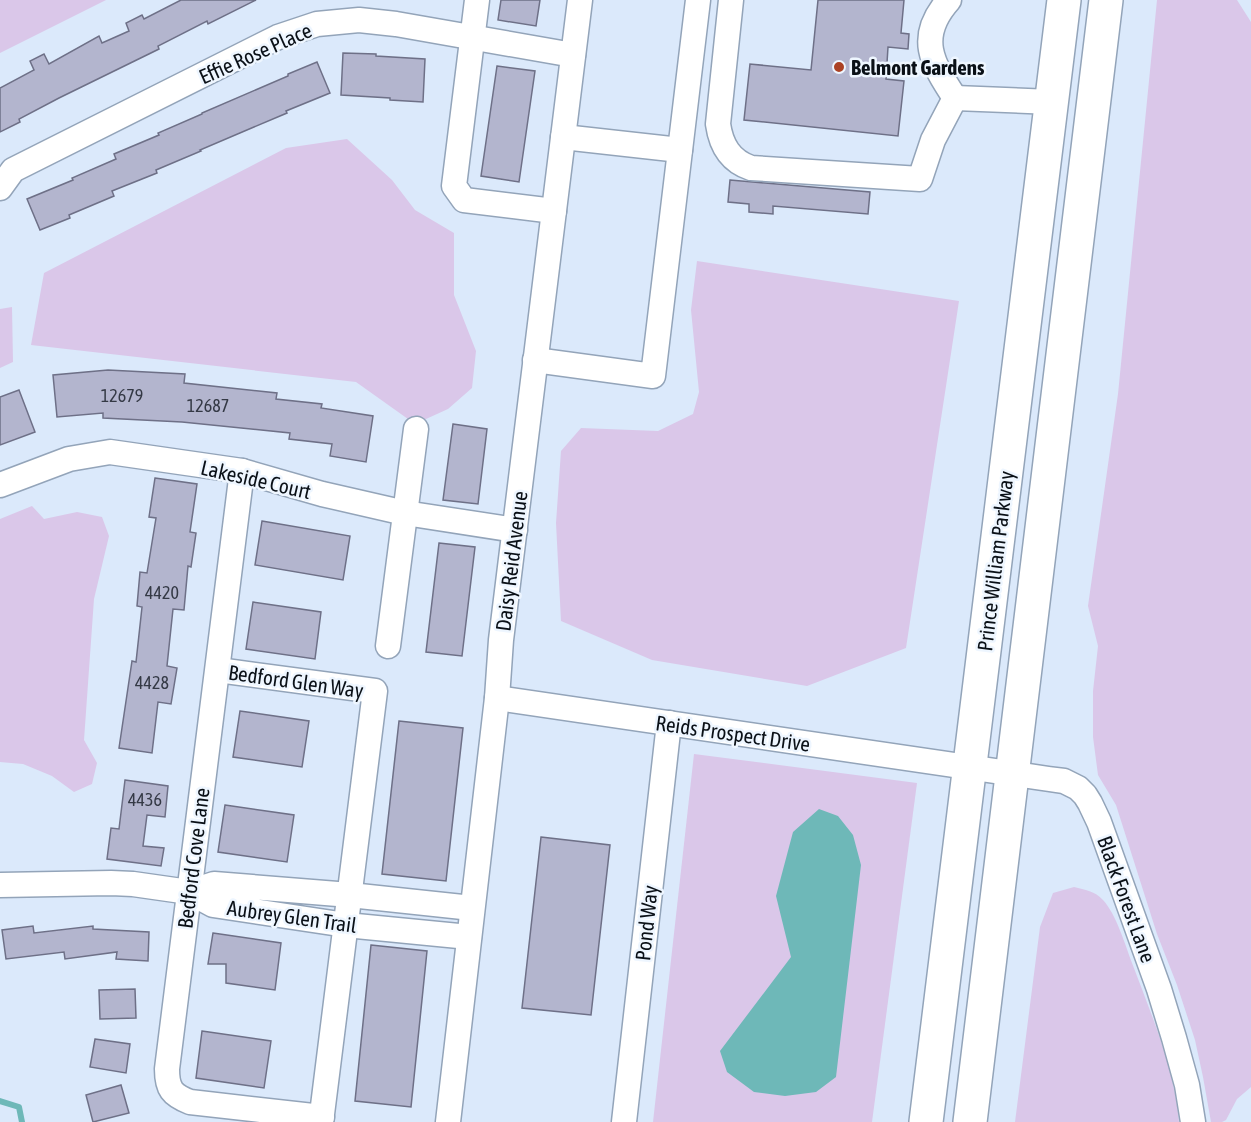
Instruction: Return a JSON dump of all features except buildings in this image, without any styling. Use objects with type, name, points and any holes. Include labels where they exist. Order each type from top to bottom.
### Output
[{"type":"highway","name":"Prince William Parkway","points":[[926,1122],[1064,0]]},
{"type":"highway","name":"Prince William Parkway","points":[[970,1122],[1106,0]]},
{"type":"street","points":[[477,0],[454,186],[464,200],[554,211]]},
{"type":"street","name":"Daisy Reid Avenue","points":[[448,1122],[497,698],[501,640],[579,0]]},
{"type":"street","points":[[536,360],[653,376],[698,0]]},
{"type":"street","points":[[731,0],[718,124],[726,150],[742,165],[751,168],[920,179],[933,140],[955,98]]},
{"type":"street","points":[[949,0],[935,20],[930,50],[936,68],[955,98]]},
{"type":"street","name":"Effie Rose Place","points":[[0,188],[13,170],[278,37],[317,24],[360,20],[573,55]]},
{"type":"street","points":[[955,98],[1052,102]]},
{"type":"street","points":[[562,137],[680,150]]},
{"type":"street","points":[[388,646],[416,429]]},
{"type":"street","name":"Lakeside Court","points":[[0,485],[69,459],[110,452],[242,471],[322,494],[405,513],[515,530]]},
{"type":"street","name":"Bedford Cove Lane","points":[[242,471],[167,1079],[175,1095],[190,1102],[322,1120]]},
{"type":"street","name":"Bedford Glen Way","points":[[218,670],[375,691],[350,895]]},
{"type":"street","name":"Reids Prospect Drive","points":[[497,698],[969,768]]},
{"type":"street","name":"Pond Way","points":[[624,1122],[669,723]]},
{"type":"street","name":"Black Forest Lane","points":[[969,768],[1064,781],[1078,788],[1085,795],[1108,845],[1162,999],[1187,1085],[1193,1122]]},
{"type":"street","points":[[0,885],[111,883],[189,892]]},
{"type":"street","name":"Aubrey Glen Trail","points":[[189,892],[214,884],[472,908]]},
{"type":"street","name":"Aubrey Glen Trail","points":[[189,892],[213,905],[346,925],[469,937]]},
{"type":"street","points":[[322,1120],[350,895]]},
{"type":"shaded area","points":[[0,0],[106,0],[0,53]]},
{"type":"shaded area","points":[[1157,0],[1237,0],[1251,22],[1251,1087],[1237,1099],[1226,1120],[1222,1122],[1211,1122],[1195,1040],[1157,934],[1116,805],[1098,775],[1093,737],[1093,691],[1098,646],[1088,606],[1118,394]]},
{"type":"shaded area","points":[[347,139],[392,180],[415,210],[454,233],[454,295],[476,351],[472,388],[448,409],[415,424],[356,382],[31,345],[44,273],[286,148]]},
{"type":"shaded area","points":[[697,261],[959,301],[906,648],[807,686],[652,660],[561,621],[556,523],[561,451],[581,428],[658,431],[693,414],[699,392],[691,310]]},
{"type":"shaded area","points":[[12,307],[13,362],[0,368],[0,309]]},
{"type":"shaded area","points":[[32,506],[44,519],[77,512],[102,517],[109,536],[94,599],[84,740],[97,763],[92,784],[74,792],[52,776],[23,764],[0,762],[0,519]]},
{"type":"shaded area","points":[[694,754],[917,783],[872,1122],[653,1122]]},
{"type":"shaded area","points":[[819,809],[838,816],[853,835],[861,865],[836,1077],[816,1092],[785,1096],[754,1092],[727,1072],[720,1051],[791,957],[776,896],[793,832]]},
{"type":"shaded area","points":[[1074,887],[1090,891],[1100,897],[1116,921],[1161,1041],[1172,1081],[1179,1122],[1015,1122],[1040,927],[1053,893]]},
{"type":"waterway","points":[[0,1101],[19,1107],[22,1122]]},
{"type":"place","name":"Belmont Gardens","points":[[839,67]]}]
